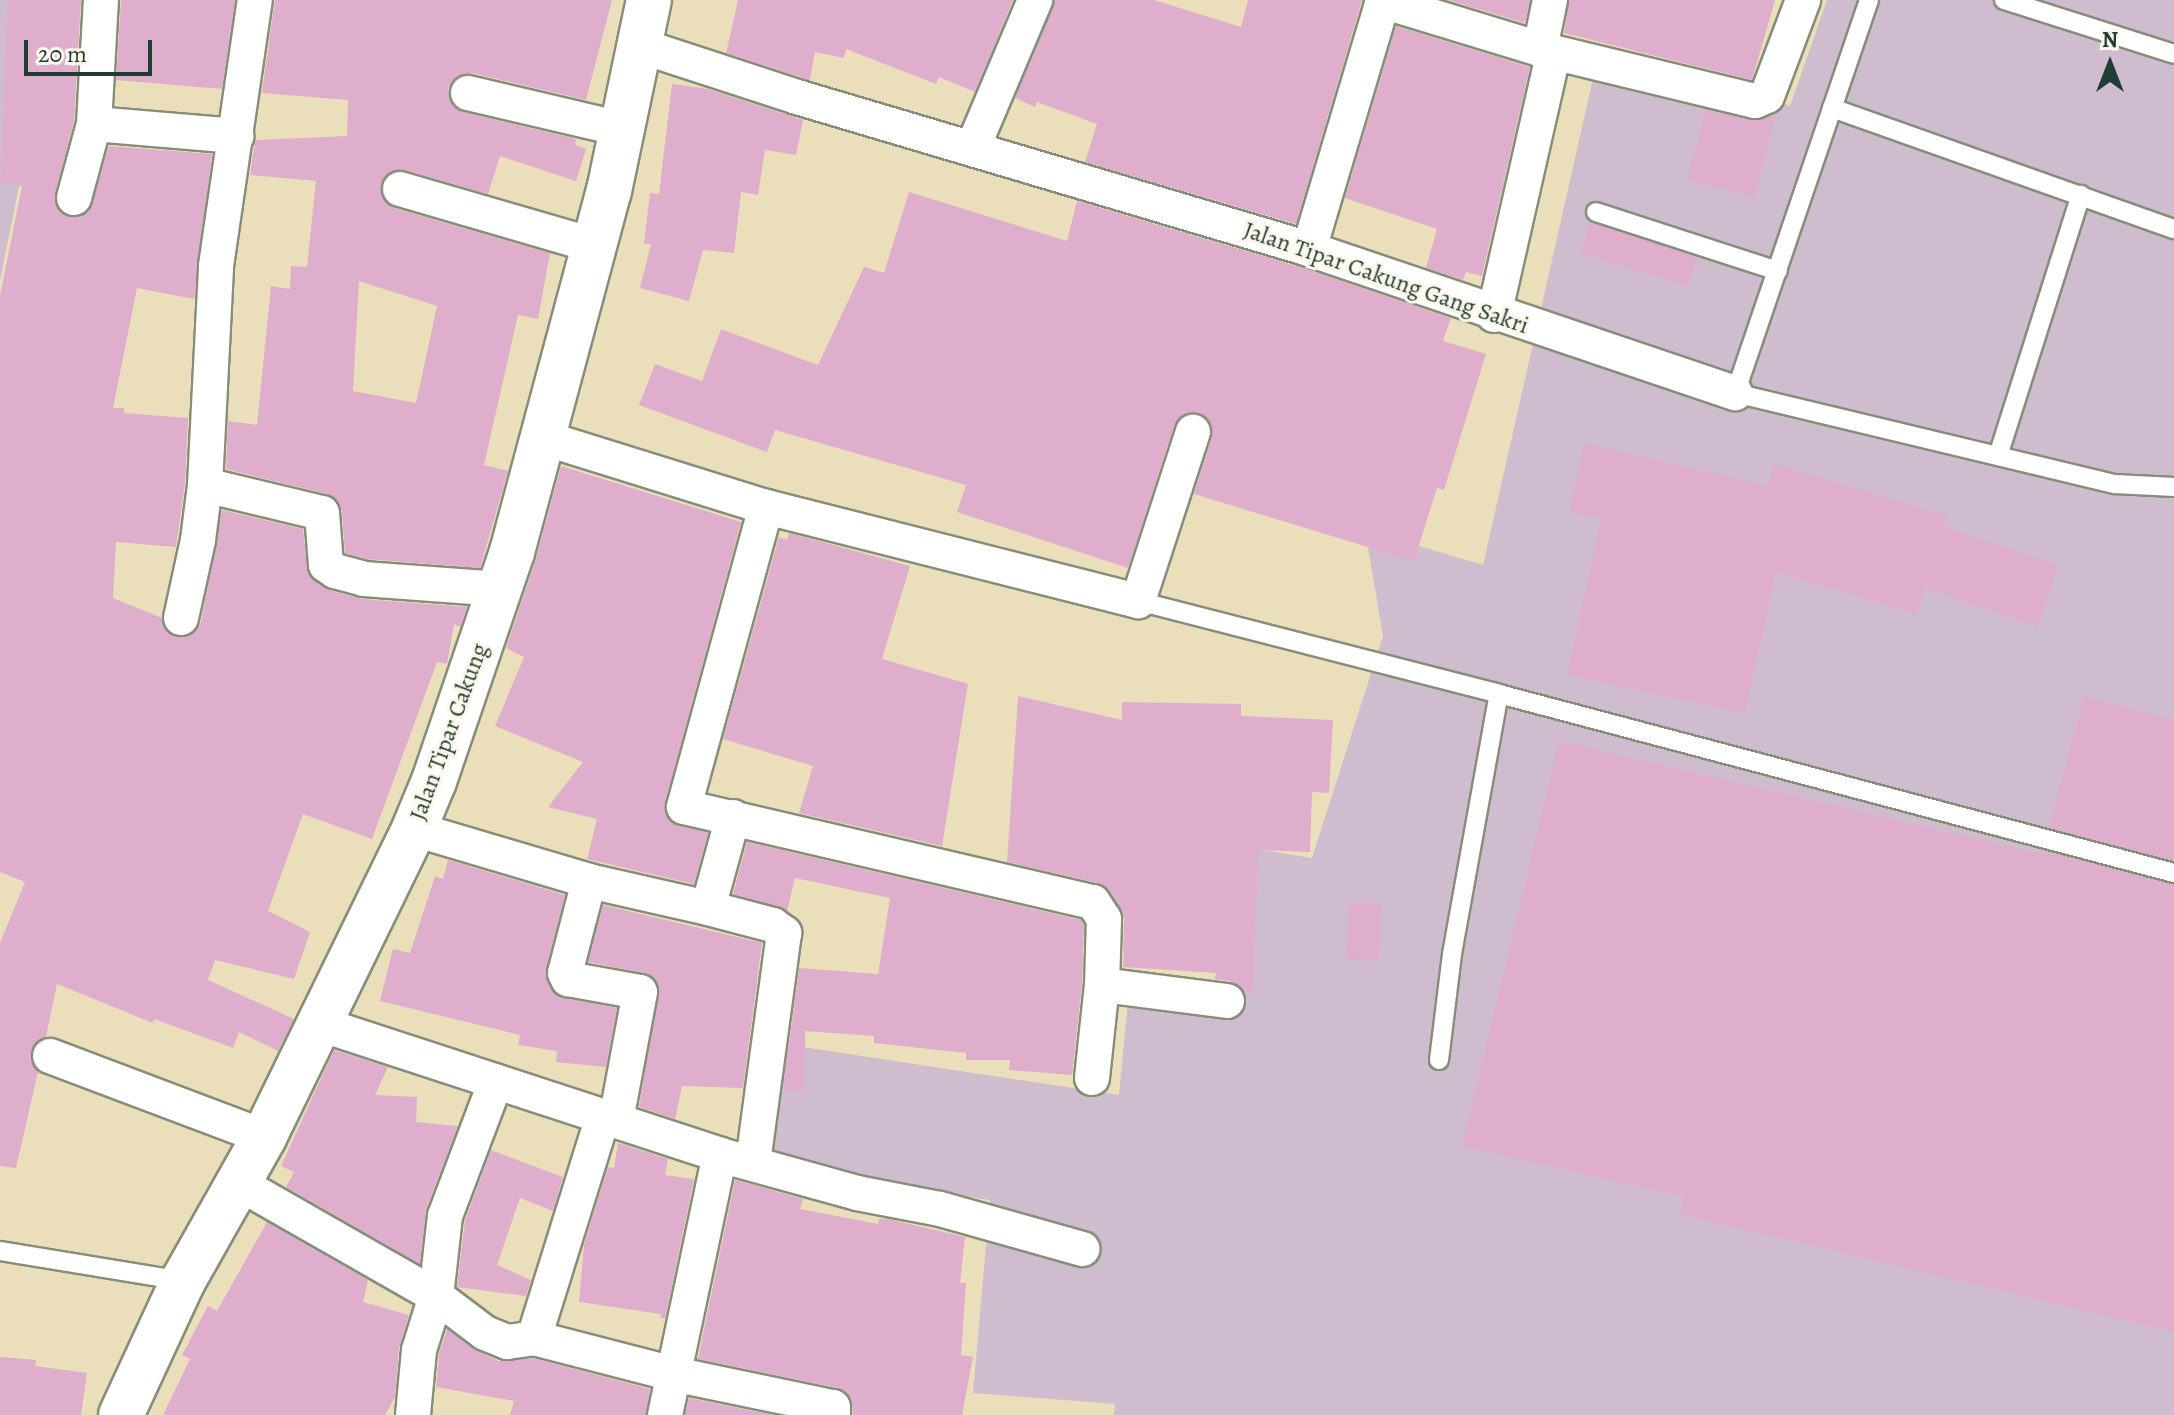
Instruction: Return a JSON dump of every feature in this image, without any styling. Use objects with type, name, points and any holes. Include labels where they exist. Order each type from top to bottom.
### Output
[{"type":"street","points":[[74,198],[94,124],[101,0]]},
{"type":"street","points":[[181,618],[198,540],[205,485],[216,266],[255,0]]},
{"type":"street","name":"Jalan Tipar Cakung","points":[[121,1415],[183,1281],[240,1184],[414,829],[500,589],[544,438],[621,129],[649,0]]},
{"type":"street","points":[[973,147],[1035,0]]},
{"type":"street","points":[[1309,249],[1382,0],[1540,49],[1761,101],[1767,96],[1803,0]]},
{"type":"street","points":[[1540,49],[1550,0]]},
{"type":"street","name":"Jalan Tipar Cakung Gang Sakri","points":[[638,45],[797,97],[1309,249],[1494,315],[1735,393]]},
{"type":"street","points":[[1494,315],[1552,59],[1540,49]]},
{"type":"street","points":[[468,93],[621,129]]},
{"type":"street","points":[[94,124],[236,136]]},
{"type":"street","points":[[400,189],[593,245]]},
{"type":"street","points":[[544,438],[766,507],[1138,601],[1193,432]]},
{"type":"street","points":[[205,485],[322,513],[326,565],[335,571],[364,579],[500,589]]},
{"type":"street","points":[[766,507],[684,807],[1093,902],[1102,910],[1104,919],[1102,985],[1092,1078]]},
{"type":"street","points":[[708,908],[733,817]]},
{"type":"street","points":[[414,829],[589,881],[773,925],[784,933],[753,1163]]},
{"type":"street","points":[[534,1338],[610,1118],[640,992],[568,979],[565,973],[589,881]]},
{"type":"street","points":[[1102,985],[1227,1001]]},
{"type":"street","points":[[317,1023],[720,1155],[857,1193],[940,1209],[1082,1249]]},
{"type":"street","points":[[50,1056],[264,1137]]},
{"type":"street","points":[[413,1415],[419,1350],[436,1296],[445,1216],[496,1081]]},
{"type":"street","points":[[665,1415],[720,1155]]},
{"type":"street","points":[[240,1184],[436,1296],[501,1341],[534,1338],[673,1374],[833,1407],[833,1415]]},
{"type":"lane","points":[[1869,0],[1735,393],[2115,484],[2174,487]]},
{"type":"lane","points":[[2004,0],[2174,54]]},
{"type":"lane","points":[[1832,108],[2174,229]]},
{"type":"lane","points":[[1998,456],[2081,195]]},
{"type":"lane","points":[[1596,212],[1778,271]]},
{"type":"lane","points":[[1138,601],[2174,873]]},
{"type":"lane","points":[[1439,1060],[1452,954],[1499,694]]},
{"type":"lane","points":[[0,1251],[183,1281]]},
{"type":"shaded area","points":[[0,0],[19,0],[23,167],[0,280]]},
{"type":"shaded area","points":[[1827,0],[2174,0],[2174,1415],[1114,1415],[1115,1404],[973,1393],[990,1200],[746,1161],[770,1042],[1119,1095],[1131,970],[1230,985],[1244,847],[1312,858],[1383,636],[1365,530],[1483,565],[1599,52],[1790,106]]},
{"type":"building","points":[[8,0],[81,0],[74,121],[55,194],[60,213],[78,217],[89,212],[109,146],[212,154],[194,299],[137,288],[113,408],[124,408],[124,413],[188,418],[185,483],[176,547],[116,542],[113,598],[162,618],[167,632],[176,637],[195,632],[201,622],[222,510],[303,529],[308,574],[329,590],[362,599],[467,607],[460,627],[454,624],[447,664],[437,662],[372,839],[303,814],[268,911],[310,932],[294,979],[215,960],[208,980],[294,1019],[278,1051],[239,1032],[233,1048],[154,1019],[153,1023],[57,984],[46,1037],[31,1050],[30,1060],[38,1072],[16,1168],[0,1166],[0,943],[25,882],[0,872],[0,296],[22,186],[0,182]]},
{"type":"building","points":[[121,0],[235,0],[222,89],[116,80]]},
{"type":"building","points":[[275,0],[612,0],[586,100],[472,73],[454,79],[448,89],[454,107],[463,112],[576,139],[575,145],[586,149],[576,181],[500,156],[488,194],[405,170],[387,174],[381,184],[385,202],[394,208],[550,253],[538,319],[518,315],[484,465],[508,471],[480,568],[367,559],[345,553],[342,511],[336,499],[327,494],[226,469],[228,421],[257,425],[271,286],[290,289],[291,266],[307,267],[316,181],[250,175],[255,140],[347,136],[348,100],[262,93]],"holes":[[[359,281],[437,306],[416,403],[353,391]]]},
{"type":"building","points":[[738,0],[1013,0],[975,92],[939,77],[936,84],[846,49],[844,58],[815,52],[810,80],[726,53]]},
{"type":"building","points":[[1055,0],[1154,0],[1241,27],[1248,0],[1362,0],[1296,224],[1085,162],[1097,124],[1037,102],[1035,107],[1015,98]]},
{"type":"building","points":[[1448,0],[1530,0],[1525,23]]},
{"type":"building","points":[[1569,0],[1775,0],[1752,80],[1564,33]]},
{"type":"building","points":[[1396,26],[1530,67],[1482,276],[1466,272],[1463,280],[1426,268],[1437,229],[1345,198]]},
{"type":"building","points":[[672,84],[708,89],[803,120],[796,155],[765,150],[758,195],[741,192],[734,253],[703,250],[689,301],[640,288],[651,244],[644,244],[650,193],[659,194]]},
{"type":"building","points":[[1706,110],[1750,120],[1776,116],[1754,197],[1687,180]]},
{"type":"building","points":[[909,192],[1067,241],[1077,201],[1303,268],[1451,318],[1443,341],[1486,354],[1444,490],[1437,488],[1414,561],[1194,494],[1212,437],[1208,419],[1198,413],[1180,417],[1174,426],[1128,568],[957,512],[966,485],[775,430],[767,452],[639,405],[655,364],[702,381],[721,329],[818,365],[864,267],[884,273]]},
{"type":"building","points":[[1590,222],[1697,257],[1687,286],[1581,253]]},
{"type":"building","points":[[1584,443],[1768,486],[1775,464],[1947,516],[1944,527],[2058,565],[2038,626],[1925,588],[1917,614],[1776,572],[1745,713],[1567,675],[1601,519],[1569,512]]},
{"type":"building","points":[[561,466],[741,522],[665,802],[665,813],[671,822],[708,833],[694,884],[587,859],[597,819],[548,807],[583,762],[495,726],[524,657],[506,648],[536,559]]},
{"type":"building","points":[[789,533],[910,566],[882,659],[968,684],[942,846],[799,813],[813,766],[723,739],[779,537],[787,540]]},
{"type":"building","points":[[1018,696],[1122,720],[1122,702],[1241,704],[1241,716],[1333,720],[1329,793],[1312,792],[1310,852],[1258,850],[1253,994],[1245,993],[1230,981],[1215,979],[1216,973],[1123,967],[1124,919],[1109,890],[1098,883],[1007,862]]},
{"type":"building","points":[[2084,696],[2174,720],[2174,861],[2049,827]]},
{"type":"building","points":[[1559,741],[2042,854],[2043,851],[2174,885],[2174,1332],[1680,1214],[1684,1197],[1462,1146]]},
{"type":"building","points":[[747,842],[1081,920],[1084,925],[1082,984],[1072,1075],[1009,1070],[1010,1060],[966,1060],[966,1053],[874,1043],[874,1036],[805,1031],[805,1091],[783,1090],[799,968],[878,974],[890,898],[795,878],[787,911],[733,894]]},
{"type":"building","points":[[448,860],[565,895],[546,968],[547,981],[556,995],[617,1008],[606,1067],[556,1062],[557,1051],[518,1045],[520,1035],[380,1001],[393,949],[410,953],[435,876],[443,879]]},
{"type":"building","points":[[1349,902],[1382,904],[1378,960],[1346,958]]},
{"type":"building","points":[[603,905],[762,943],[743,1088],[682,1086],[675,1119],[639,1107],[659,986],[644,973],[588,962]]},
{"type":"building","points":[[334,1050],[388,1067],[375,1095],[417,1097],[416,1122],[458,1126],[426,1209],[420,1264],[286,1187],[294,1172],[281,1166]]},
{"type":"building","points":[[618,1143],[668,1159],[665,1175],[694,1179],[665,1319],[660,1317],[661,1314],[579,1302],[584,1245],[608,1167],[614,1168]]},
{"type":"building","points":[[491,1150],[563,1177],[553,1211],[520,1198],[497,1265],[531,1280],[526,1296],[457,1287],[465,1221]]},
{"type":"building","points":[[735,1180],[803,1199],[800,1209],[878,1224],[879,1219],[888,1219],[965,1237],[960,1283],[966,1283],[961,1355],[973,1357],[962,1415],[853,1415],[851,1398],[838,1388],[698,1359]]},
{"type":"building","points":[[267,1222],[368,1280],[363,1302],[409,1315],[399,1348],[395,1397],[385,1415],[163,1415],[190,1359],[182,1355],[208,1306],[217,1311]]},
{"type":"building","points":[[447,1329],[473,1349],[499,1361],[533,1358],[650,1389],[646,1415],[510,1415],[514,1401],[436,1387],[439,1354]]},
{"type":"building","points":[[0,1357],[36,1360],[35,1366],[87,1373],[81,1415],[0,1415]]},
{"type":"building","points":[[689,1398],[773,1415],[685,1415]]}]
